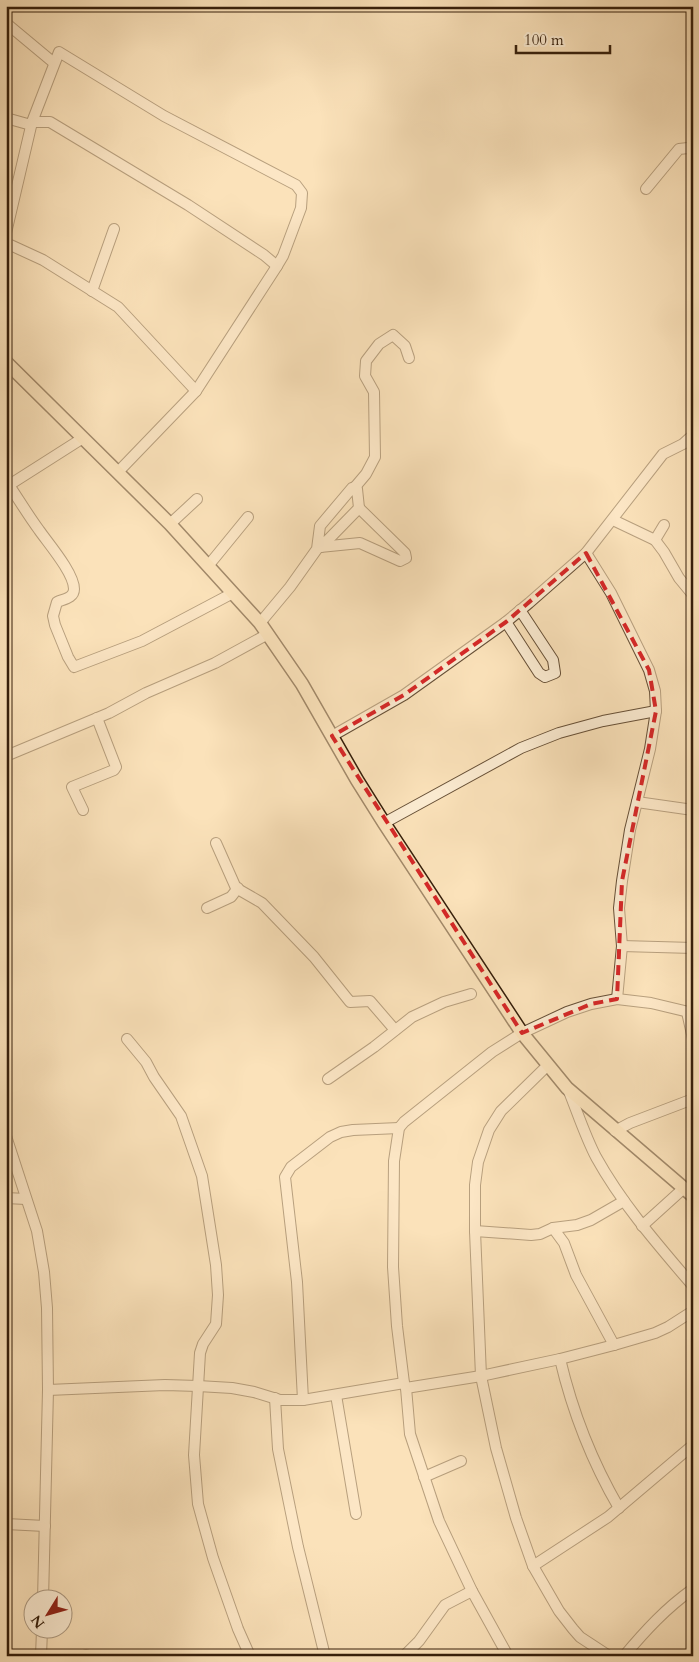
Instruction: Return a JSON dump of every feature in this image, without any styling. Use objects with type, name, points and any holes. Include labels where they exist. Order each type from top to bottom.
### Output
[{"type":"main road","points":[[6,362],[170,524],[264,629],[302,684],[384,823],[522,1033],[567,1088],[688,1192]]},
{"type":"street","points":[[6,23],[54,63]]},
{"type":"street","points":[[6,233],[32,123],[59,52],[164,116],[296,185],[302,193],[301,208],[283,256],[196,391],[118,472]]},
{"type":"street","points":[[6,118],[32,123],[50,122],[188,205],[264,255],[277,266]]},
{"type":"street","points":[[646,189],[679,149],[688,148],[693,151]]},
{"type":"street","points":[[92,291],[114,229]]},
{"type":"street","points":[[6,243],[43,260],[118,308],[196,391]]},
{"type":"street","points":[[319,548],[320,526],[366,474],[374,456],[374,392],[364,376],[366,361],[379,344],[393,335],[405,346],[409,358]]},
{"type":"street","points":[[332,736],[404,695],[506,622],[586,553],[663,454],[683,444],[693,435]]},
{"type":"street","points":[[83,438],[8,486],[57,553],[74,588],[68,599],[57,602],[53,616],[62,643],[74,667],[142,641],[233,593]]},
{"type":"street","points":[[319,548],[360,543],[400,561],[406,558],[405,553],[358,508],[357,490],[355,487]]},
{"type":"street","points":[[170,524],[197,499]]},
{"type":"street","points":[[6,756],[97,718],[146,693],[215,663],[264,629],[290,587],[319,548],[358,508]]},
{"type":"street","points":[[208,566],[248,517]]},
{"type":"street","points":[[613,520],[655,540],[679,578],[693,595]]},
{"type":"street","points":[[655,540],[664,525]]},
{"type":"street","points":[[586,553],[611,593],[649,670],[655,691],[656,711],[650,749],[630,830],[622,881],[619,908],[622,946],[617,999]]},
{"type":"street","points":[[506,622],[539,673],[545,677],[555,672],[553,660],[520,610]]},
{"type":"street","points":[[384,823],[520,748],[559,733],[656,711]]},
{"type":"street","points":[[82,810],[72,787],[114,770],[116,767],[97,718]]},
{"type":"street","points":[[637,802],[693,810]]},
{"type":"street","points":[[216,843],[236,888],[262,904],[314,957],[350,1002],[370,1001],[395,1030]]},
{"type":"street","points":[[207,908],[231,897],[238,888]]},
{"type":"street","points":[[622,946],[693,948]]},
{"type":"street","points":[[328,1079],[374,1047],[412,1017],[444,1002],[471,994]]},
{"type":"street","points":[[508,1656],[472,1591],[438,1521],[410,1434],[397,1326],[393,1267],[394,1161],[399,1128],[492,1052],[522,1033],[567,1012],[591,1004],[617,999],[651,1003],[690,1012],[693,1039]]},
{"type":"street","points":[[127,1039],[146,1062],[181,1116],[202,1176],[215,1256],[218,1295],[216,1324],[208,1334],[200,1353],[194,1455],[198,1504],[213,1558],[238,1630],[250,1656]]},
{"type":"street","points":[[548,1064],[501,1111],[489,1130],[478,1162],[475,1185],[475,1231],[481,1376],[499,1457],[516,1518],[533,1566],[559,1611],[573,1629],[580,1637],[609,1656]]},
{"type":"street","points":[[567,1088],[596,1156],[624,1201],[642,1226],[693,1286]]},
{"type":"street","points":[[615,1131],[630,1123],[693,1099]]},
{"type":"street","points":[[303,1400],[297,1282],[285,1177],[290,1167],[330,1137],[353,1130],[399,1128]]},
{"type":"street","points":[[6,1136],[37,1231],[44,1272],[47,1308],[48,1390],[42,1590]]},
{"type":"street","points":[[642,1226],[688,1192]]},
{"type":"street","points":[[6,1198],[26,1199]]},
{"type":"street","points":[[475,1231],[540,1234],[553,1228],[577,1225],[591,1220],[624,1201]]},
{"type":"street","points":[[553,1228],[564,1244],[576,1275],[614,1345]]},
{"type":"street","points":[[48,1390],[165,1385],[198,1386],[232,1388],[280,1400],[303,1400],[481,1376],[560,1359],[655,1333],[693,1311]]},
{"type":"street","points":[[560,1359],[568,1394],[584,1440],[600,1476],[619,1508]]},
{"type":"street","points":[[336,1395],[356,1514]]},
{"type":"street","points":[[275,1398],[278,1449],[298,1546],[325,1656]]},
{"type":"street","points":[[533,1566],[608,1517],[693,1445]]},
{"type":"street","points":[[424,1477],[461,1462]]},
{"type":"street","points":[[6,1524],[45,1526]]},
{"type":"street","points":[[624,1656],[654,1621],[672,1604],[693,1589]]},
{"type":"street","points":[[404,1656],[419,1641],[445,1605],[472,1591]]},
{"type":"street","points":[[41,1656],[42,1640]]},
{"type":"highlighted area","points":[[586,553],[649,670],[656,711],[622,881],[617,999],[591,1004],[522,1033],[332,736],[404,695],[506,622]]}]
